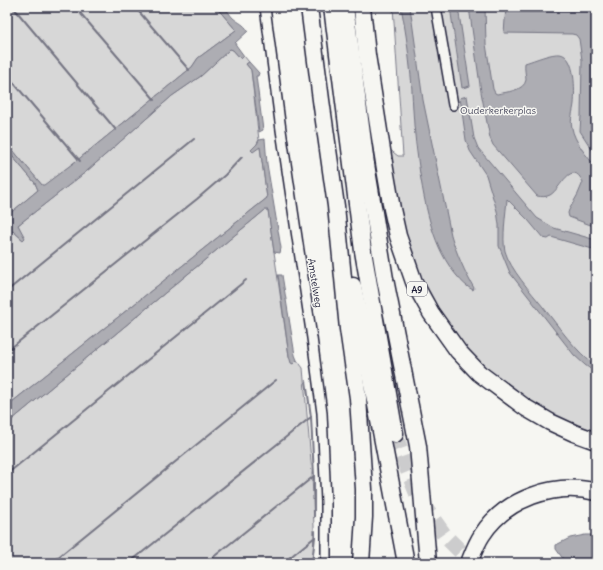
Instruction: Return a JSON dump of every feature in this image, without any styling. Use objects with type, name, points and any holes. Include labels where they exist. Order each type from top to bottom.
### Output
[{"type":"highway","points":[[309,7],[336,206],[348,329],[358,398],[362,452],[364,517],[361,563]]},
{"type":"highway","points":[[332,7],[363,251],[395,434]]},
{"type":"highway","points":[[345,7],[366,164],[381,256],[418,446],[428,563]]},
{"type":"highway","name":"A9","points":[[362,7],[368,62],[392,209],[398,236],[414,282],[421,295],[431,313],[458,351],[479,373],[526,408],[550,422],[596,441]]},
{"type":"highway","points":[[336,206],[361,326],[406,563]]},
{"type":"highway","points":[[469,563],[482,535],[492,523],[518,503],[550,491],[579,489],[596,492]]},
{"type":"street","name":"Amstelweg","points":[[265,7],[322,414],[326,502],[326,563]]},
{"type":"street","points":[[436,7],[452,105]]},
{"type":"green space","points":[[7,7],[216,7],[236,30],[198,58],[192,67],[44,186],[7,143]]},
{"type":"green space","name":"Ouderkerkerplas","points":[[393,7],[596,7],[596,435],[584,431],[524,401],[467,352],[443,323],[419,280],[404,236],[389,149],[398,156],[403,156]]},
{"type":"green space","points":[[230,49],[233,50],[241,59],[244,56],[249,62],[246,64],[251,70],[259,140],[257,144],[260,147],[267,198],[7,406],[7,235],[13,231],[23,240],[24,238],[18,225],[87,171],[172,96],[201,76]]},
{"type":"green space","points":[[7,150],[35,183],[38,190],[8,215]]},
{"type":"green space","points":[[265,210],[268,210],[289,356],[293,364],[297,360],[303,368],[312,473],[314,527],[313,563],[7,563],[7,424]]},
{"type":"shaded area","points":[[216,7],[225,7],[233,18],[243,25],[248,31],[235,43],[244,56],[241,59],[233,50],[230,49],[201,76],[172,96],[87,171],[18,225],[25,238],[23,240],[13,231],[7,235],[7,214],[8,215],[38,190],[35,183],[7,150],[7,143],[42,185],[44,185],[80,158],[192,67],[198,58],[236,30]]},
{"type":"shaded area","points":[[401,7],[410,7],[423,100],[451,235],[467,276],[474,288],[473,290],[457,276],[449,265],[436,241],[428,214],[420,174],[414,126],[411,73]]},
{"type":"shaded area","points":[[450,7],[458,7],[470,86],[462,88]]},
{"type":"shaded area","name":"Ouderkerkerplas","points":[[469,7],[485,7],[486,44],[493,89],[495,93],[510,92],[522,87],[525,84],[525,63],[556,54],[565,56],[569,61],[572,68],[574,83],[574,104],[571,122],[573,133],[581,148],[596,166],[596,227],[569,217],[569,210],[583,182],[579,175],[574,173],[570,174],[550,195],[544,197],[537,196],[493,145],[490,138],[481,92]]},
{"type":"shaded area","points":[[506,7],[596,7],[596,156],[580,131],[582,60],[579,39],[576,35],[572,34],[504,33]]},
{"type":"shaded area","points":[[249,62],[259,73],[258,76],[256,76],[263,130],[259,132],[251,70],[246,64]]},
{"type":"shaded area","points":[[467,96],[474,138],[478,148],[537,218],[554,228],[596,240],[596,250],[551,237],[548,239],[543,238],[507,199],[504,225],[504,246],[511,265],[521,280],[568,338],[588,360],[596,366],[596,373],[574,355],[510,273],[499,246],[497,211],[486,175],[470,151],[466,140],[460,98]]},
{"type":"shaded area","points":[[265,139],[267,164],[281,248],[280,253],[274,252],[268,210],[265,210],[7,424],[7,406],[267,198],[260,147],[253,152],[251,150],[259,140]]},
{"type":"shaded area","points":[[278,275],[282,275],[297,360],[293,364],[291,363],[289,356]]},
{"type":"shaded area","points":[[585,535],[596,535],[596,563],[566,563],[556,549],[556,545],[570,538]]},
{"type":"waterway","points":[[13,7],[116,130]]},
{"type":"waterway","points":[[75,7],[155,100]]},
{"type":"waterway","points":[[135,7],[189,70]]},
{"type":"waterway","points":[[7,75],[80,161]]},
{"type":"waterway","points":[[7,291],[194,139]]},
{"type":"waterway","points":[[7,351],[197,199],[225,175],[242,157]]},
{"type":"waterway","points":[[7,474],[246,280]]},
{"type":"waterway","points":[[51,563],[276,380]]},
{"type":"waterway","points":[[306,381],[311,417],[314,476],[314,517]]},
{"type":"waterway","points":[[129,563],[311,417]]},
{"type":"waterway","points":[[206,563],[314,476]]},
{"type":"waterway","points":[[312,563],[315,531]]},
{"type":"waterway","points":[[283,563],[315,537]]},
{"type":"tunnel","points":[[395,434],[420,501],[445,536],[472,563]]}]
